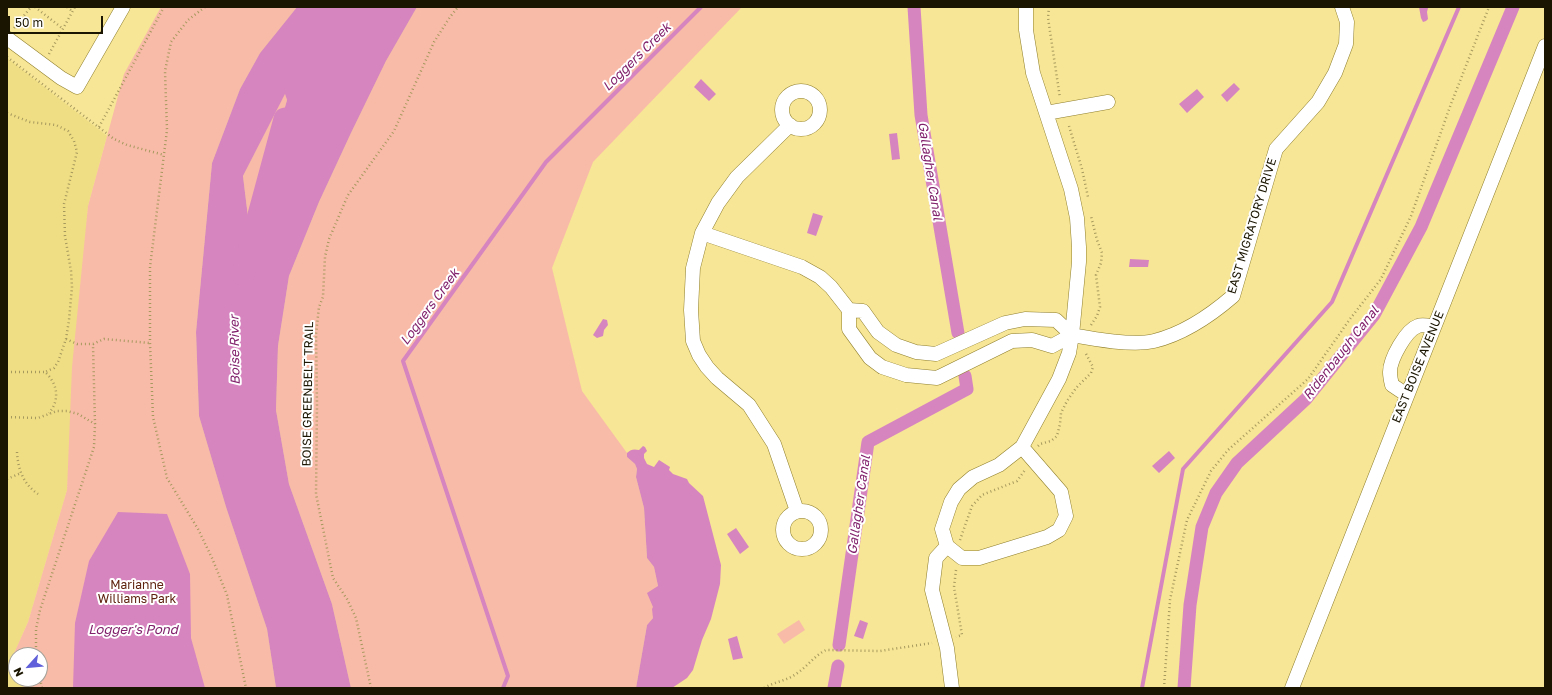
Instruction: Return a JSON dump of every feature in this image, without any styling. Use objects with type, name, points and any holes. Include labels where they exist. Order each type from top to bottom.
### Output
[{"type":"street","points":[[9,32],[61,78],[78,87],[123,7]]},
{"type":"street","points":[[1022,447],[1061,492],[1066,516],[1059,530],[1047,537],[979,558],[962,558],[942,529],[951,502],[958,490],[973,477],[999,465],[1022,447],[1059,379],[1069,353],[1072,335],[1079,255],[1077,218],[1071,189],[1030,59],[1026,30],[1026,7]]},
{"type":"street","name":"EAST MIGRATORY DRIVE","points":[[1072,335],[1134,342],[1153,341],[1175,334],[1214,312],[1233,296],[1276,149],[1318,102],[1335,73],[1346,44],[1347,22],[1342,7]]},
{"type":"street","name":"EAST BOISE AVENUE","points":[[1292,688],[1545,46]]},
{"type":"street","points":[[1046,113],[1108,102]]},
{"type":"street","points":[[790,125],[737,177],[718,203],[702,233],[693,268],[691,310],[693,341],[699,355],[717,378],[749,405],[774,444],[797,511]]},
{"type":"street","points":[[702,233],[802,267],[820,277],[831,287],[849,310],[849,329],[870,358],[882,367],[906,375],[937,378],[1012,341],[1032,340],[1052,346],[1072,335]]},
{"type":"street","points":[[849,310],[863,311],[878,332],[896,345],[916,352],[936,354],[1005,323],[1025,319],[1056,320],[1072,335]]},
{"type":"street","points":[[1407,395],[1392,385],[1390,372],[1391,366],[1400,344],[1413,329],[1423,325],[1434,327]]},
{"type":"street","points":[[952,688],[945,640],[932,590],[936,558],[953,544]]},
{"type":"path","points":[[9,32],[31,7]]},
{"type":"path","points":[[35,7],[62,28]]},
{"type":"path","points":[[67,7],[72,11]]},
{"type":"path","points":[[53,59],[48,56],[74,7]]},
{"type":"path","points":[[98,127],[164,7]]},
{"type":"path","points":[[197,7],[200,10]]},
{"type":"path","points":[[205,7],[188,20],[171,42],[165,71],[167,130],[150,267],[150,343],[153,418],[167,478],[198,529],[227,595],[246,688]]},
{"type":"path","name":"BOISE GREENBELT TRAIL","points":[[371,688],[356,618],[347,599],[333,578],[316,494],[318,405],[316,334],[319,307],[324,297],[325,257],[329,239],[348,195],[394,131],[434,42],[458,7]]},
{"type":"path","points":[[1049,7],[1048,18],[1061,102]]},
{"type":"path","points":[[1164,688],[1170,600],[1187,520],[1211,471],[1219,461],[1244,435],[1308,379],[1350,319],[1382,279],[1411,216],[1451,104],[1489,7]]},
{"type":"path","points":[[7,57],[119,142],[164,155]]},
{"type":"path","points":[[7,113],[30,122],[56,125],[68,131],[77,152],[64,204],[65,236],[72,287],[72,302],[66,339],[58,362],[54,368],[45,372],[7,372]]},
{"type":"path","points":[[66,339],[77,344],[93,344],[104,339],[150,343]]},
{"type":"path","points":[[36,647],[36,629],[40,610],[94,447],[95,424],[93,344]]},
{"type":"path","points":[[1038,446],[1051,441],[1056,436],[1060,424],[1061,412],[1067,401],[1076,388],[1091,374],[1093,367],[1085,352]]},
{"type":"path","points":[[45,372],[52,380],[57,395],[56,402],[49,413]]},
{"type":"path","points":[[7,417],[38,418],[57,411],[78,414],[95,424]]},
{"type":"path","points":[[17,452],[20,473],[28,485],[38,494]]},
{"type":"path","points":[[953,544],[972,506],[982,495],[1017,481],[1025,470]]},
{"type":"path","points":[[7,479],[20,473]]},
{"type":"path","points":[[764,688],[787,680],[797,674],[826,650],[880,651],[932,643],[962,635],[954,587],[956,570]]},
{"type":"shaded area","points":[[7,58],[107,136],[88,206],[67,490],[28,622],[17,647],[8,647],[8,687],[24,688],[7,688]]},
{"type":"green space","name":"Marianne Williams Park","points":[[161,7],[297,7],[260,53],[240,89],[212,163],[196,332],[199,416],[226,507],[267,629],[276,688],[24,687],[48,687],[48,647],[17,647],[28,622],[67,490],[72,367],[88,206],[124,74]]},
{"type":"green space","points":[[417,7],[742,7],[593,162],[552,268],[582,391],[627,453],[627,457],[635,464],[637,469],[636,477],[644,508],[647,558],[654,567],[658,586],[653,607],[653,618],[647,625],[636,688],[351,688],[332,604],[289,484],[276,410],[278,346],[289,276],[319,202],[386,61]]},
{"type":"green space","points":[[285,93],[287,100],[279,128],[275,173],[267,216],[254,247],[249,243],[248,217],[243,176]]},
{"type":"green space","points":[[799,620],[805,630],[784,644],[777,634]]},
{"type":"water","points":[[297,7],[417,7],[386,61],[319,202],[289,276],[278,346],[276,410],[289,484],[332,604],[351,688],[276,688],[267,629],[226,507],[199,416],[196,332],[212,163],[240,89],[260,53]],"holes":[[[285,94],[287,100],[279,128],[275,173],[267,216],[254,247],[249,243],[248,217],[243,176]]]},
{"type":"water","points":[[1419,7],[1428,8],[1428,19],[1426,21],[1423,22],[1421,18]]},
{"type":"water","points":[[701,79],[716,94],[709,101],[694,87]]},
{"type":"water","points":[[1234,83],[1240,89],[1227,102],[1221,95]]},
{"type":"water","points":[[1197,89],[1204,97],[1187,113],[1179,104]]},
{"type":"water","points":[[897,133],[900,159],[892,160],[889,134]]},
{"type":"water","points":[[813,213],[823,216],[816,236],[807,233]]},
{"type":"water","points":[[1130,259],[1149,260],[1148,267],[1129,267]]},
{"type":"water","points":[[603,319],[607,320],[608,325],[604,330],[603,336],[597,338],[593,335]]},
{"type":"water","points":[[643,446],[647,451],[644,454],[644,458],[647,464],[654,467],[659,460],[670,467],[669,470],[673,474],[687,479],[689,483],[703,496],[721,565],[720,584],[711,619],[702,640],[693,670],[687,678],[672,688],[636,688],[647,625],[653,618],[653,607],[647,593],[658,586],[654,567],[647,558],[644,508],[636,477],[637,469],[635,464],[627,457],[627,453],[634,449],[639,450]]},
{"type":"water","points":[[1169,451],[1175,458],[1159,473],[1152,466]]},
{"type":"water","name":"Logger's Pond","points":[[118,512],[167,514],[190,574],[191,638],[205,688],[73,688],[75,623],[89,561]]},
{"type":"water","points":[[736,528],[749,547],[740,554],[727,534]]},
{"type":"water","points":[[860,620],[868,623],[863,639],[854,636]]},
{"type":"water","points":[[737,636],[743,658],[733,660],[728,639]]},
{"type":"waterway","name":"Loggers Creek","points":[[503,688],[508,676],[403,361],[546,162],[701,7]]},
{"type":"waterway","name":"Gallagher Canal","points":[[914,7],[921,115],[958,333]]},
{"type":"waterway","points":[[1142,688],[1183,469],[1332,302],[1459,7]]},
{"type":"waterway","name":"Ridenbaugh Canal","points":[[1184,688],[1190,605],[1202,527],[1216,493],[1237,463],[1306,399],[1374,315],[1421,227],[1513,7]]},
{"type":"waterway","name":"Boise River","points":[[243,274],[285,119]]},
{"type":"waterway","name":"Gallagher Canal","points":[[839,645],[868,442],[967,389],[965,376]]},
{"type":"waterway","name":"Gallagher Canal","points":[[834,688],[838,666]]}]
